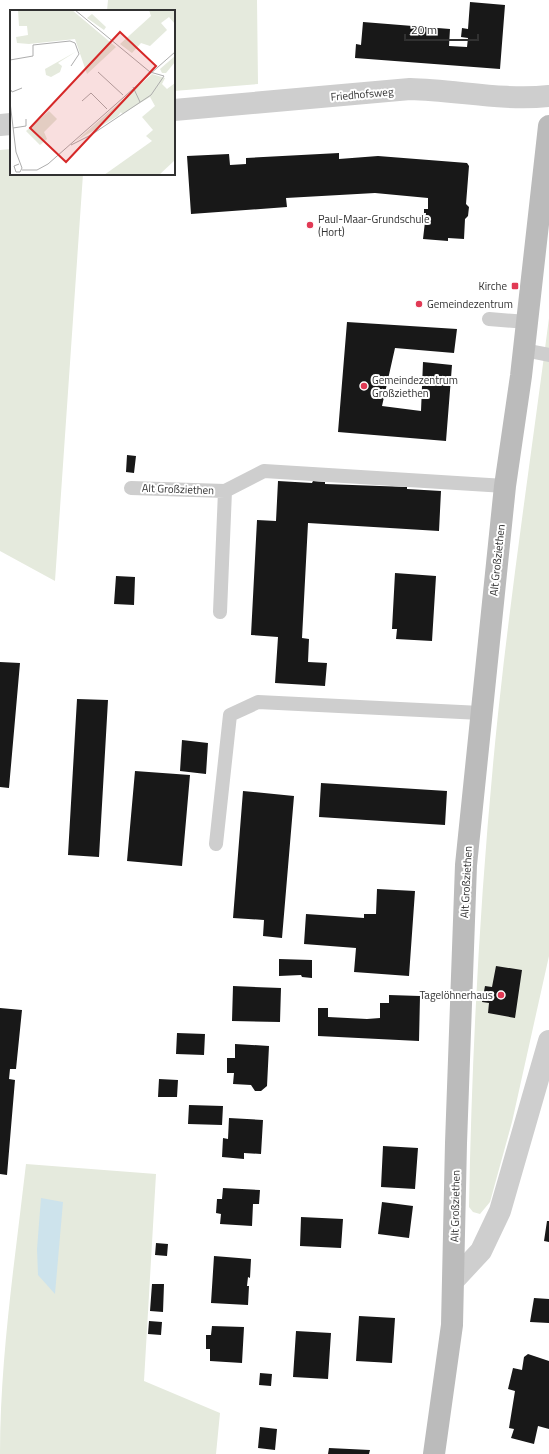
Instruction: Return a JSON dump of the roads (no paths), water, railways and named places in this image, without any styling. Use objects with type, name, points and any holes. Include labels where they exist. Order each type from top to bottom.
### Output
[{"type":"street","name":"Friedhofsweg","points":[[175,110],[410,89],[528,98],[549,96]]},
{"type":"street","name":"Alt Großziethen","points":[[434,1454],[452,1325],[456,1143],[466,865],[505,486],[524,350],[549,126]]},
{"type":"street","points":[[454,1280],[481,1251],[500,1211],[549,1041]]},
{"type":"lane","points":[[489,319],[527,322]]},
{"type":"lane","points":[[524,350],[549,355]]},
{"type":"lane","name":"Alt Großziethen","points":[[131,488],[225,491],[264,471],[505,486]]},
{"type":"lane","name":"Alt Großziethen","points":[[220,612],[225,491]]},
{"type":"lane","points":[[216,844],[230,715],[258,702],[481,713]]},
{"type":"water","points":[[41,1198],[63,1202],[55,1294],[38,1275],[37,1249]]},
{"type":"place","name":"Paul-Maar-Grundschule (Hort)","points":[[310,225]]},
{"type":"place","name":"Kirche","points":[[515,286]]},
{"type":"place","name":"Gemeindezentrum","points":[[419,304]]},
{"type":"place","name":"Gemeindezentrum Großziethen","points":[[364,386]]},
{"type":"place","name":"Tagelöhnerhaus","points":[[501,995]]}]
